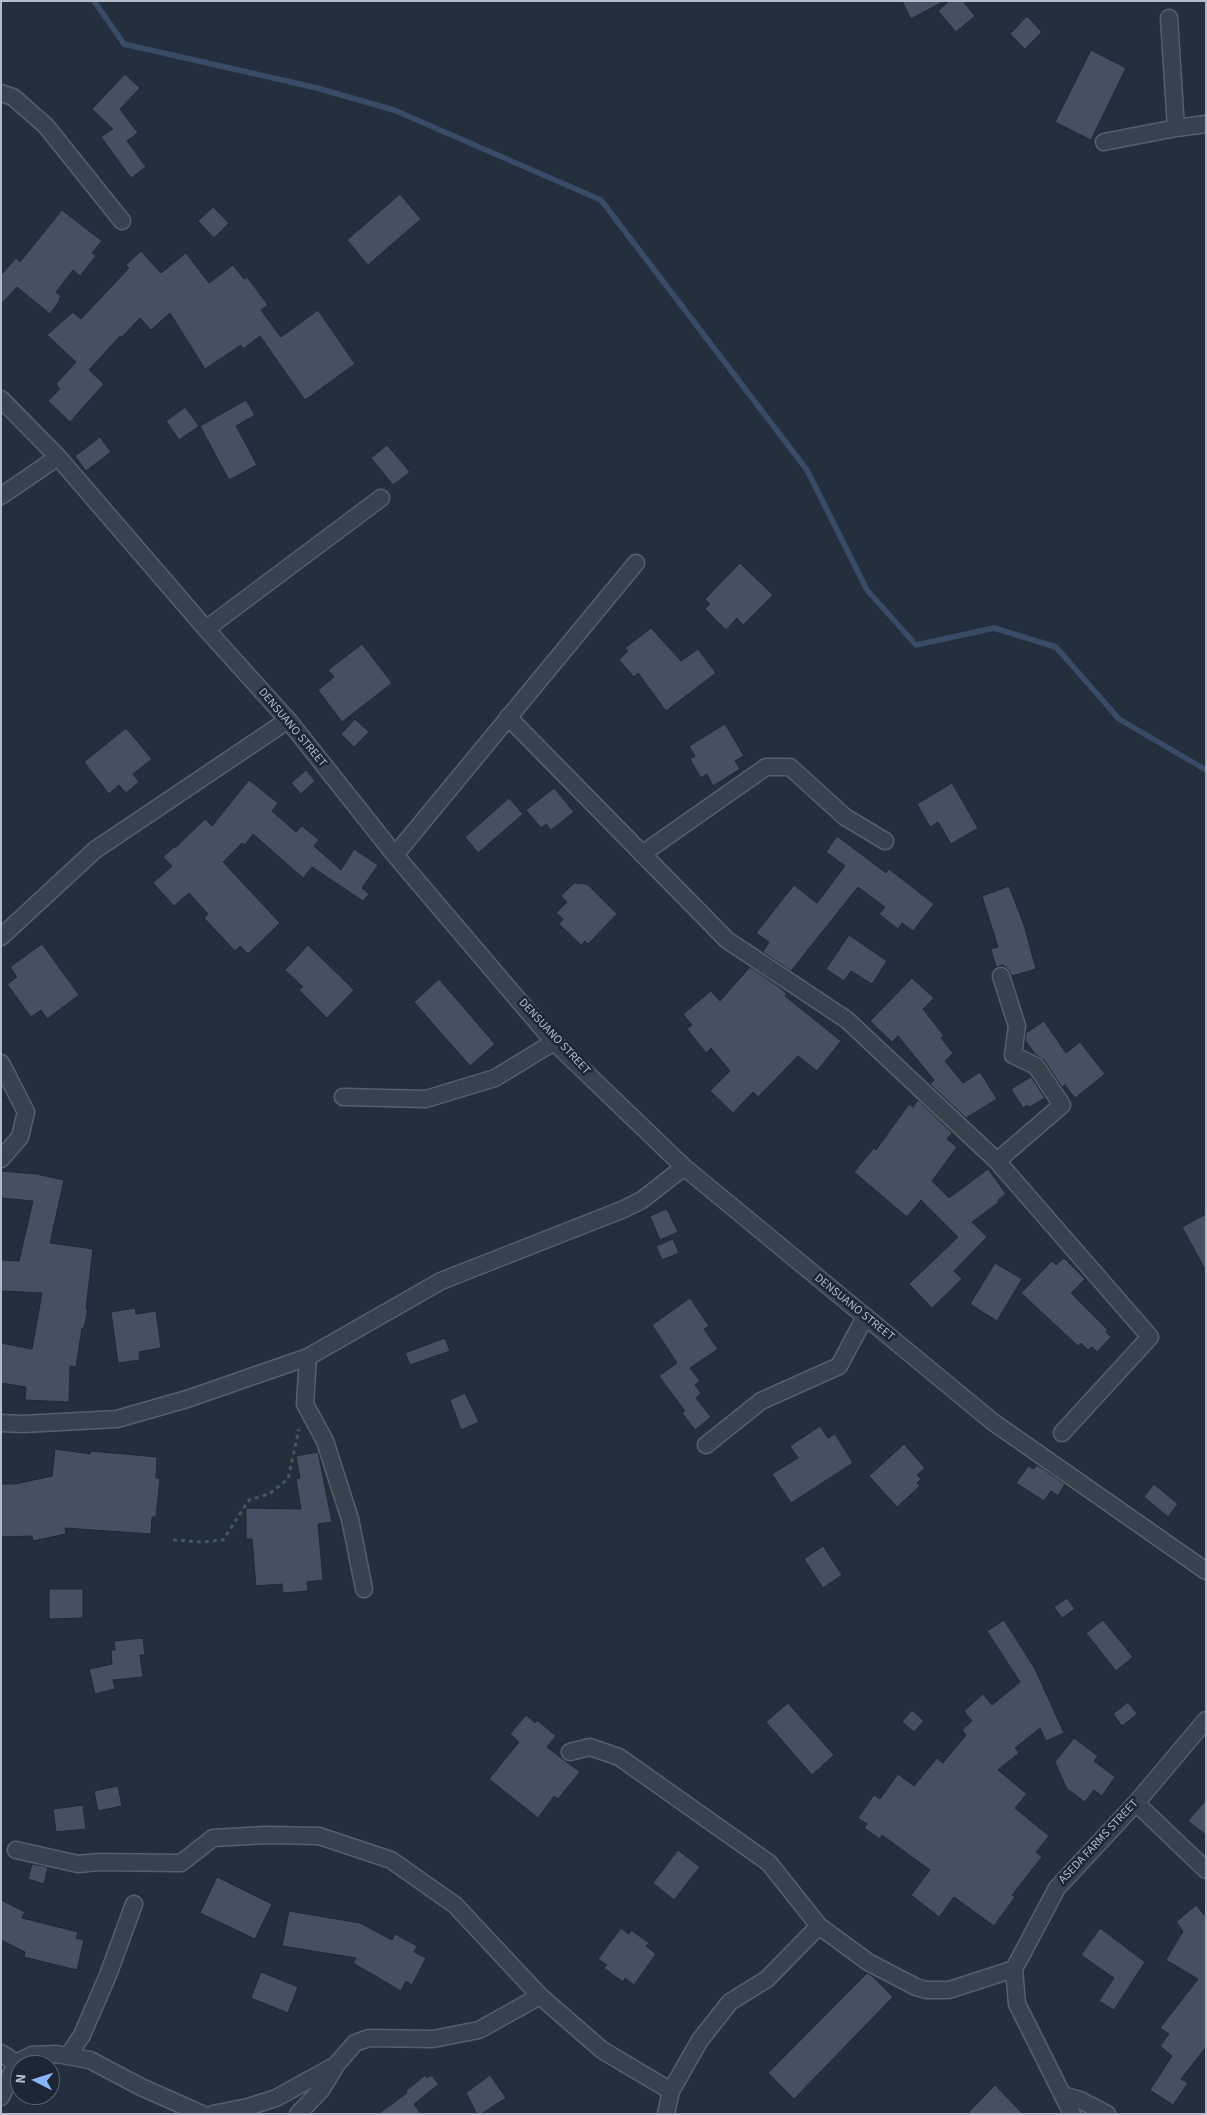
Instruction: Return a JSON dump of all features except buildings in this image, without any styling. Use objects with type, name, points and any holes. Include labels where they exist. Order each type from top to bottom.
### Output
[{"type":"street","points":[[1169,18],[1176,128]]},
{"type":"street","points":[[1,92],[13,97],[46,126],[122,221]]},
{"type":"street","points":[[1104,142],[1206,124]]},
{"type":"street","name":"DENSUANO STREET","points":[[1,399],[58,457],[206,629],[288,720],[395,855],[554,1042],[684,1167],[993,1422],[1206,1571]]},
{"type":"street","points":[[1,496],[58,457]]},
{"type":"street","points":[[206,629],[381,498]]},
{"type":"street","points":[[395,855],[636,563]]},
{"type":"street","points":[[508,718],[727,940],[847,1020],[997,1161],[1150,1337],[1062,1433]]},
{"type":"street","points":[[1,937],[95,850],[288,720]]},
{"type":"street","points":[[642,854],[766,766],[790,767],[845,817],[884,841]]},
{"type":"street","points":[[997,1161],[1062,1105],[1036,1066],[1012,1055],[1017,1026],[1000,976]]},
{"type":"street","points":[[343,1097],[426,1099],[495,1078],[554,1042]]},
{"type":"street","points":[[1,1063],[26,1112],[20,1137],[1,1159]]},
{"type":"street","points":[[1,1423],[23,1424],[117,1420],[187,1399],[308,1357],[441,1281],[624,1210],[642,1200],[684,1167]]},
{"type":"street","points":[[706,1444],[761,1401],[839,1366],[865,1318]]},
{"type":"street","points":[[308,1357],[305,1404],[325,1441],[350,1519],[364,1589]]},
{"type":"street","name":"ASEDA FARMS STREET","points":[[1014,1969],[1057,1888],[1136,1803],[1206,1720]]},
{"type":"street","points":[[570,1752],[590,1746],[619,1757],[768,1863],[819,1926],[868,1962],[926,1990],[949,1990],[1014,1969],[1017,2004],[1072,2114]]},
{"type":"street","points":[[1136,1803],[1206,1870]]},
{"type":"street","points":[[16,1850],[78,1864],[100,1862],[181,1863],[213,1838],[266,1835],[319,1836],[391,1860],[455,1905],[540,1996],[602,2050],[670,2091]]},
{"type":"street","points":[[68,2056],[82,2035],[104,1984],[134,1904]]},
{"type":"street","points":[[666,2114],[670,2091],[700,2040],[730,2002],[767,1979],[819,1926]]},
{"type":"street","points":[[298,2114],[321,2090],[336,2065],[355,2043],[369,2038],[433,2039],[480,2030],[540,1996]]},
{"type":"street","points":[[60,2056],[90,2060],[202,2114]]},
{"type":"street","points":[[213,2114],[248,2107],[276,2098],[336,2065]]},
{"type":"street","points":[[1,2097],[10,2077]]},
{"type":"street","points":[[1063,2095],[1080,2100],[1107,2114]]},
{"type":"path","points":[[173,1540],[201,1542],[223,1540],[249,1500],[269,1494],[288,1479],[305,1404]]},
{"type":"waterway","points":[[94,1],[124,44],[317,88],[394,110],[601,200],[807,470],[867,590],[916,645],[994,628],[1056,647],[1119,719],[1206,770]]}]
